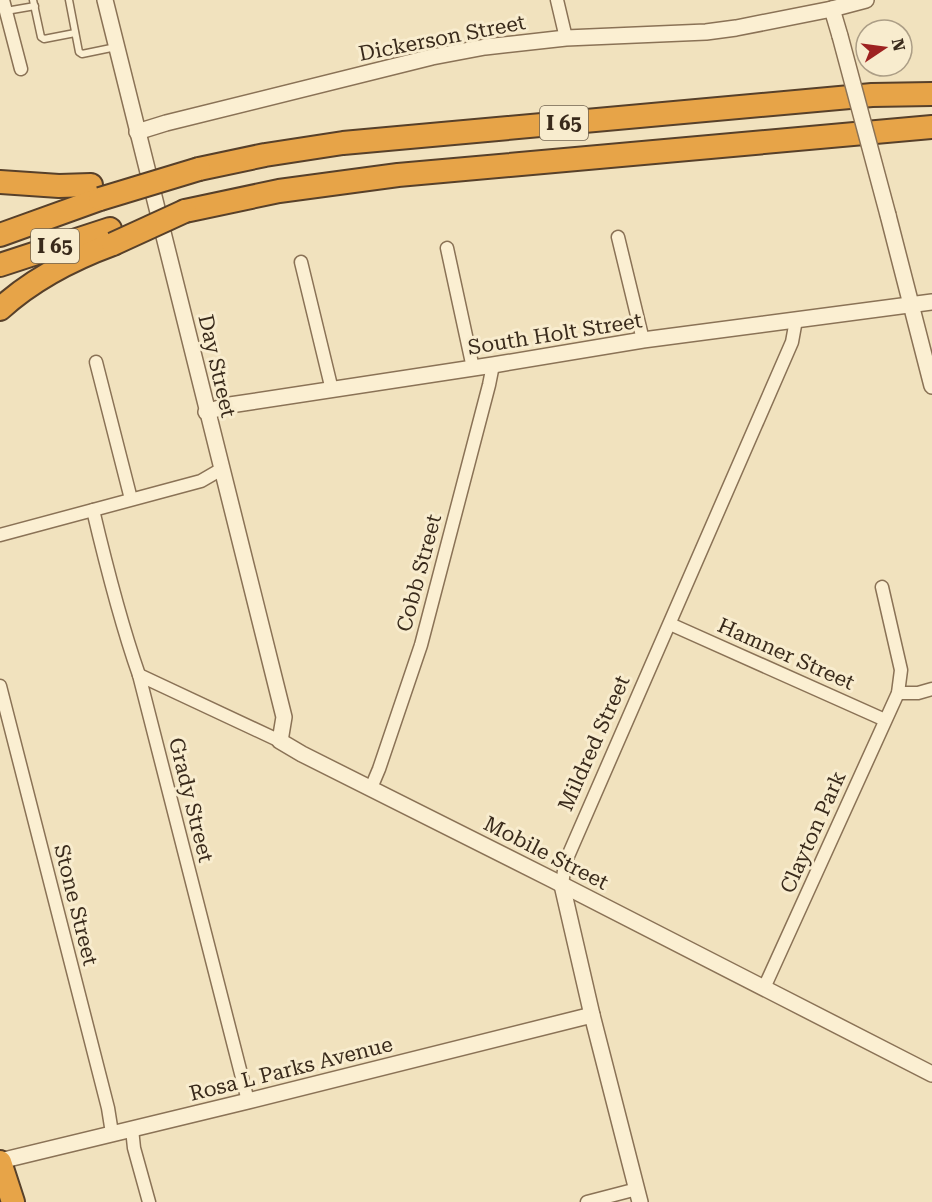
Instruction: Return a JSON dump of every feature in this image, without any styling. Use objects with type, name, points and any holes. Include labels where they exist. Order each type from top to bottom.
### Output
[{"type":"highway","points":[[872,95],[932,80]]},
{"type":"highway","name":"I 65","points":[[0,234],[96,192],[265,155],[343,143],[872,95],[932,94]]},
{"type":"highway","name":"I 65","points":[[0,265],[112,236],[185,211],[279,191],[398,175],[932,127]]},
{"type":"highway","points":[[882,132],[932,137]]},
{"type":"highway","points":[[0,182],[59,186],[96,192]]},
{"type":"highway","points":[[0,309],[18,293],[112,236]]},
{"type":"highway","points":[[0,1162],[12,1202]]},
{"type":"street","name":"Day Street","points":[[105,0],[220,470],[284,717],[280,741]]},
{"type":"street","points":[[557,0],[566,38]]},
{"type":"street","name":"Dickerson Street","points":[[137,132],[432,57],[485,47],[566,38],[706,32],[736,28],[831,4],[866,0]]},
{"type":"street","points":[[831,4],[932,386]]},
{"type":"street","points":[[4,6],[21,69]]},
{"type":"street","points":[[618,237],[643,340]]},
{"type":"street","points":[[447,248],[473,368]]},
{"type":"street","points":[[301,262],[332,390]]},
{"type":"street","name":"South Holt Street","points":[[206,412],[230,405],[643,340],[932,302]]},
{"type":"street","name":"Mildred Street","points":[[638,1196],[562,885],[565,863],[792,342],[796,320]]},
{"type":"street","points":[[96,362],[131,499]]},
{"type":"street","name":"Cobb Street","points":[[371,788],[421,645],[493,365]]},
{"type":"street","points":[[0,536],[201,481],[220,470]]},
{"type":"street","name":"Grady Street","points":[[93,510],[139,675],[248,1101]]},
{"type":"street","points":[[882,587],[901,670],[898,693],[918,693],[932,689]]},
{"type":"street","name":"Hamner Street","points":[[670,624],[885,720]]},
{"type":"street","name":"Mobile Street","points":[[139,675],[280,741],[932,1074]]},
{"type":"street","name":"Stone Street","points":[[0,686],[108,1108],[112,1133]]},
{"type":"street","name":"Clayton Park","points":[[764,988],[898,693]]},
{"type":"street","name":"Rosa L Parks Avenue","points":[[0,1162],[592,1015]]},
{"type":"street","points":[[132,1130],[134,1148],[149,1202]]},
{"type":"street","points":[[587,1202],[638,1196]]},
{"type":"lane","points":[[69,0],[79,52],[82,54],[116,47]]},
{"type":"lane","points":[[4,6],[34,3],[41,37],[44,39],[75,33]]}]
